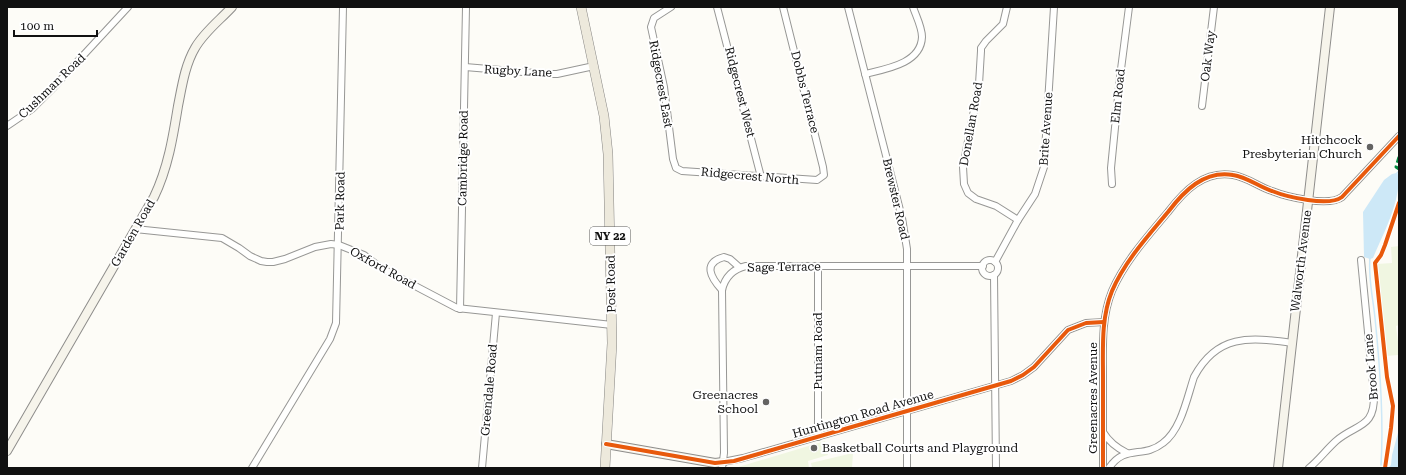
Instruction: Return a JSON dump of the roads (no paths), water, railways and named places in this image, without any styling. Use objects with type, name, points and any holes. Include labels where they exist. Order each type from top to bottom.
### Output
[{"type":"main road","name":"Post Road","points":[[581,7],[604,116],[608,154],[612,325],[605,468]]},
{"type":"street","name":"Cushman Road","points":[[7,126],[32,109],[128,7]]},
{"type":"street","name":"Garden Road","points":[[7,451],[161,183],[173,134],[183,79],[191,55],[201,39],[232,7]]},
{"type":"street","name":"Park Road","points":[[252,468],[335,329],[337,315],[339,245],[343,7]]},
{"type":"street","name":"Cambridge Road","points":[[460,309],[466,7]]},
{"type":"street","name":"Ridgecrest East","points":[[671,7],[654,18],[651,27],[664,87],[673,159],[678,170]]},
{"type":"street","name":"Ridgecrest West","points":[[717,7],[761,177]]},
{"type":"street","name":"Dobbs Terrace","points":[[783,7],[824,167],[823,177]]},
{"type":"street","name":"Brewster Road","points":[[848,7],[902,218],[907,249],[907,468]]},
{"type":"street","points":[[865,74],[900,64],[910,58],[918,50],[922,37],[913,7]]},
{"type":"street","name":"Donellan Road","points":[[1007,7],[1003,24],[981,48],[979,84],[963,175],[966,188],[972,196],[1001,209],[1018,220]]},
{"type":"street","name":"Brite Avenue","points":[[996,468],[994,275],[997,272],[998,267],[995,262],[1018,220],[1035,194],[1044,166],[1054,7]]},
{"type":"street","name":"Elm Road","points":[[1112,184],[1111,168],[1129,7]]},
{"type":"street","name":"Oak Way","points":[[1202,106],[1214,7]]},
{"type":"street","name":"Walworth Avenue","points":[[1278,468],[1330,7]]},
{"type":"street","name":"Rugby Lane","points":[[465,67],[557,74],[594,66]]},
{"type":"street","name":"Greenacres Avenue","points":[[1103,468],[1103,334],[1106,310],[1110,296],[1116,282],[1127,264],[1184,192],[1199,181],[1215,175],[1234,175],[1278,193],[1328,201],[1340,199],[1399,136]]},
{"type":"street","points":[[1389,146],[1399,144]]},
{"type":"street","name":"Ridgecrest North","points":[[678,170],[813,180],[823,177]]},
{"type":"street","name":"Oxford Road","points":[[135,229],[222,238],[228,240],[260,262],[273,262],[285,259],[315,247],[331,244],[339,245],[364,256],[381,268],[439,300],[460,309],[612,325]]},
{"type":"street","points":[[722,290],[714,282],[710,273],[710,269],[715,261],[724,257],[730,259],[739,267]]},
{"type":"street","name":"Brook Lane","points":[[1309,468],[1337,440],[1364,424],[1373,410],[1374,394],[1361,260]]},
{"type":"street","points":[[994,275],[989,276],[985,273],[983,266],[988,261],[995,262]]},
{"type":"street","name":"Putnam Road","points":[[818,266],[818,437]]},
{"type":"street","name":"Sage Terrace","points":[[723,465],[722,290],[726,278],[739,267],[983,266]]},
{"type":"street","name":"Greendale Road","points":[[482,468],[496,313]]},
{"type":"street","name":"Huntington Road Avenue","points":[[606,444],[715,462],[723,465],[995,386],[1029,371],[1063,335],[1073,328],[1086,322],[1104,322]]},
{"type":"street","points":[[1109,468],[1119,457],[1127,453],[1146,451],[1163,443],[1170,436],[1179,421],[1197,371],[1207,358],[1219,348],[1233,342],[1250,339],[1292,342]]},
{"type":"street","points":[[1103,431],[1111,443],[1127,453]]},
{"type":"water","points":[[1397,173],[1399,176],[1394,208],[1373,258],[1370,259],[1364,257],[1363,212],[1384,180],[1392,174]]},
{"type":"water","points":[[1399,429],[1399,468],[1388,468],[1391,465]]},
{"type":"waterway","points":[[1396,174],[1399,171]]},
{"type":"waterway","points":[[1370,257],[1370,280],[1377,336],[1381,392],[1381,465]]},
{"type":"place","name":"Hitchcock Presbyterian Church","points":[[1370,147]]},
{"type":"place","name":"Greenacres School","points":[[766,402]]},
{"type":"place","name":"Basketball Courts and Playground","points":[[814,448]]}]
